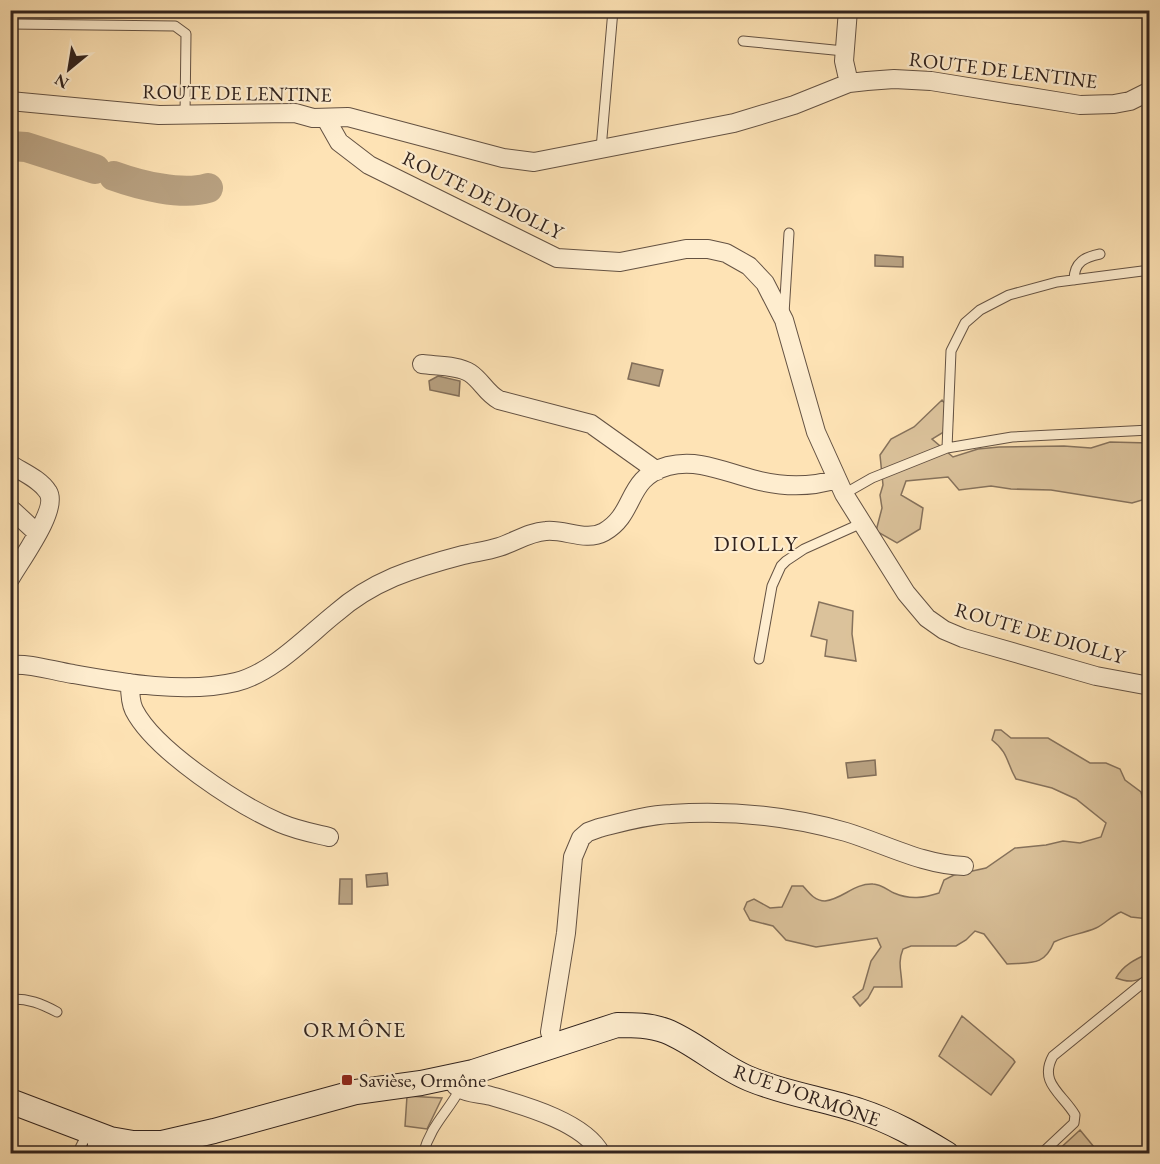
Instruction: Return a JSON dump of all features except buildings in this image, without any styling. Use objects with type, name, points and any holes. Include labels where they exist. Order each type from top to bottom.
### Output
[{"type":"street","points":[[848,10],[844,51],[849,83]]},
{"type":"street","name":"ROUTE DE LENTINE","points":[[10,101],[159,115],[295,113],[326,119],[348,117],[503,158],[534,162],[734,123],[794,105],[849,83],[894,79],[931,81],[1080,105],[1130,101],[1149,91]]},
{"type":"street","name":"ROUTE DE DIOLLY","points":[[326,119],[339,142],[369,165],[557,258],[620,262],[686,249],[708,249],[726,253],[749,266],[765,283],[784,320],[816,432],[841,487],[906,593],[927,618],[944,630],[963,638],[1095,676],[1149,686]]},
{"type":"street","points":[[422,364],[464,370],[499,400],[591,424],[657,471]]},
{"type":"street","points":[[10,464],[42,485],[49,493],[50,508],[10,579]]},
{"type":"street","points":[[10,665],[27,665],[130,683],[202,687],[244,680],[283,657],[355,599],[394,577],[440,561],[500,547],[535,533],[554,531],[593,536],[605,531],[625,512],[639,484],[657,471],[676,465],[696,464],[758,481],[841,487]]},
{"type":"street","points":[[10,508],[37,533]]},
{"type":"street","points":[[130,683],[132,705],[139,717],[162,743],[184,762],[223,790],[272,819],[296,829],[329,837]]},
{"type":"street","points":[[555,1044],[550,1032],[566,933],[573,858],[581,838],[588,832],[669,814],[751,815],[792,819],[835,830],[946,866],[964,866]]},
{"type":"street","name":"RUE D'ORMÔNE","points":[[10,1101],[94,1140],[162,1143],[356,1092],[456,1083],[490,1067],[555,1044],[617,1025],[638,1025],[668,1032],[728,1069],[752,1080],[780,1090],[861,1111],[912,1134],[947,1154]]},
{"type":"street","points":[[456,1083],[529,1108],[561,1122],[590,1140],[601,1154]]},
{"type":"lane","points":[[601,149],[613,10]]},
{"type":"lane","points":[[10,24],[175,26],[186,34],[184,116]]},
{"type":"lane","points":[[743,41],[844,51]]},
{"type":"lane","points":[[784,320],[789,233]]},
{"type":"lane","points":[[1074,280],[1074,272],[1078,263],[1088,256],[1100,254]]},
{"type":"lane","points":[[946,448],[951,351],[965,323],[980,310],[1010,296],[1057,282],[1149,270]]},
{"type":"lane","points":[[841,487],[872,478],[946,448],[1012,437],[1149,430]]},
{"type":"lane","points":[[759,659],[774,578],[781,566],[804,549],[862,523]]},
{"type":"lane","points":[[1041,1154],[1074,1123],[1076,1115],[1050,1080],[1047,1072],[1048,1064],[1053,1056],[1149,978]]},
{"type":"lane","points":[[10,999],[20,998],[38,1002],[57,1012]]},
{"type":"lane","points":[[423,1154],[428,1136],[456,1083]]},
{"type":"lane","points":[[77,1154],[94,1140]]},
{"type":"shaded area","points":[[875,255],[903,257],[903,267],[875,266]]},
{"type":"shaded area","points":[[632,363],[663,370],[659,386],[628,379]]},
{"type":"shaded area","points":[[438,376],[460,381],[459,396],[430,390],[429,381]]},
{"type":"shaded area","points":[[942,400],[953,413],[952,427],[932,439],[953,457],[978,449],[999,447],[1091,448],[1110,442],[1149,443],[1149,498],[1132,503],[1051,490],[991,486],[959,490],[948,477],[906,481],[901,495],[923,508],[920,529],[897,543],[876,531],[882,508],[880,495],[883,485],[880,455],[891,439],[914,427]]},
{"type":"shaded area","points":[[819,602],[853,611],[852,634],[856,661],[825,656],[827,640],[811,636]]},
{"type":"shaded area","points":[[995,730],[1001,730],[1011,738],[1048,738],[1090,763],[1106,763],[1120,769],[1125,780],[1141,792],[1149,822],[1149,919],[1131,917],[1121,912],[1096,928],[1054,942],[1046,956],[1029,963],[1007,964],[984,934],[975,931],[956,946],[911,946],[903,949],[901,954],[902,987],[874,987],[860,1006],[853,997],[863,989],[871,961],[881,947],[877,938],[816,947],[786,940],[773,926],[750,920],[744,909],[747,902],[754,899],[770,908],[782,907],[792,886],[803,886],[821,901],[831,900],[866,884],[881,886],[900,895],[922,897],[939,893],[944,880],[954,875],[986,868],[1015,848],[1063,841],[1080,843],[1101,837],[1106,823],[1076,799],[1052,788],[1016,779],[1004,754],[992,740]]},
{"type":"shaded area","points":[[875,760],[876,775],[848,778],[846,763]]},
{"type":"shaded area","points":[[387,873],[388,885],[367,887],[366,875]]},
{"type":"shaded area","points":[[340,879],[352,879],[352,904],[339,904]]},
{"type":"shaded area","points":[[1149,953],[1149,974],[1133,981],[1116,978],[1126,966]]},
{"type":"shaded area","points":[[962,1016],[1015,1062],[991,1095],[939,1056]]},
{"type":"shaded area","points":[[407,1096],[442,1098],[427,1129],[405,1126]]},
{"type":"shaded area","points":[[1080,1130],[1099,1153],[1055,1153]]},
{"type":"waterway","points":[[10,146],[26,147],[95,169]]},
{"type":"waterway","points":[[114,176],[148,186],[173,190],[208,188]]},
{"type":"place","name":"Savièse, Ormône","points":[[347,1080]]},
{"type":"district","name":"DIOLLY","points":[[756,544]]},
{"type":"district","name":"ORMÔNE","points":[[355,1030]]}]
